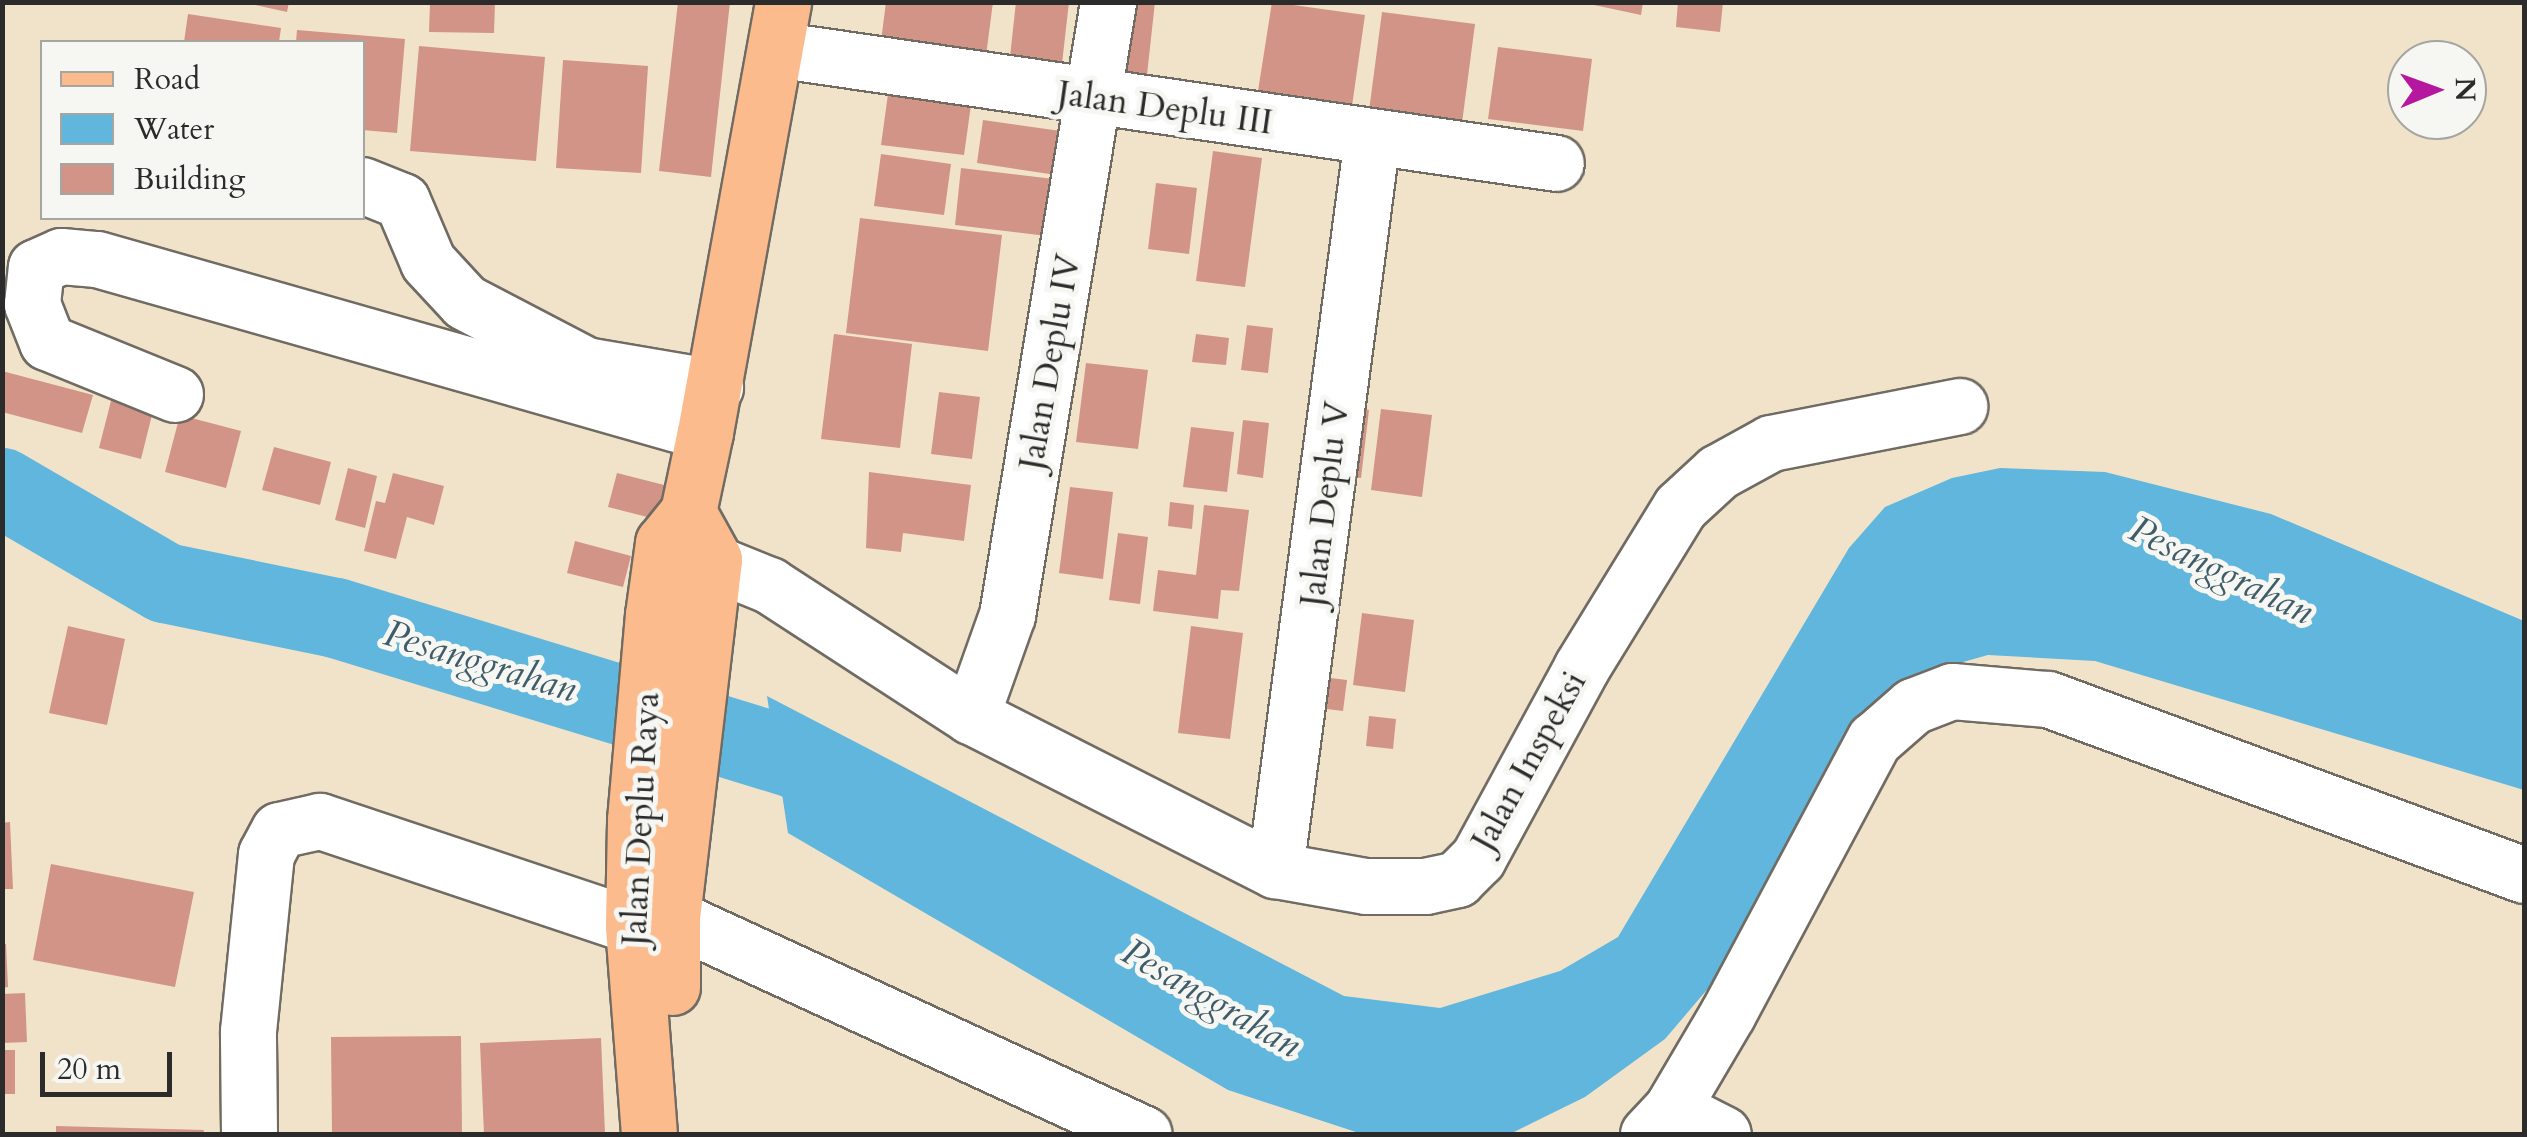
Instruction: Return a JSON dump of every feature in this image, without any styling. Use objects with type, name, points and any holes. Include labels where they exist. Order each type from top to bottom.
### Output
[{"type":"main road","name":"Jalan Deplu Raya","points":[[649,1134],[652,922],[659,821],[653,616],[710,410],[779,26]]},
{"type":"main road","points":[[675,527],[714,559]]},
{"type":"main road","name":"Jalan Deplu Raya","points":[[659,821],[707,626],[714,559]]},
{"type":"main road","name":"Jalan Deplu Raya","points":[[652,922],[673,1029],[685,1134]]},
{"type":"street","name":"Jalan Deplu IV","points":[[971,716],[1007,615],[1108,2]]},
{"type":"street","name":"Jalan Deplu III","points":[[779,26],[1094,97],[1556,163]]},
{"type":"street","name":"Jalan Deplu V","points":[[1276,870],[1372,138]]},
{"type":"street","points":[[365,187],[402,201],[428,262],[465,302],[586,365],[710,410]]},
{"type":"street","points":[[176,394],[46,342],[32,304],[36,267],[61,256],[98,258],[710,410]]},
{"type":"street","name":"Jalan Inspeksi","points":[[714,559],[769,585],[971,716],[1276,870],[1366,886],[1457,879],[1478,858],[1581,668],[1692,496],[1718,472],[1771,442],[1959,406]]},
{"type":"street","points":[[1722,1134],[1660,1121],[1874,740],[1903,712],[1952,691],[2048,699],[2524,874]]},
{"type":"street","points":[[249,1134],[248,1031],[266,854],[279,830],[320,821],[652,922],[1144,1134]]},
{"type":"water","points":[[2000,468],[2105,472],[2271,514],[2524,621],[2524,790],[2095,661],[1988,655],[1906,678],[1850,728],[1768,918],[1665,1039],[1585,1097],[1510,1134],[1362,1134],[1228,1090],[788,833],[767,696],[1344,996],[1440,1008],[1560,971],[1618,937],[1849,548],[1885,507],[1952,478]]},
{"type":"building","points":[[241,2],[289,2],[287,12]]},
{"type":"building","points":[[430,2],[495,2],[494,33],[429,32]]},
{"type":"building","points":[[678,2],[730,2],[711,177],[659,171]]},
{"type":"building","points":[[886,2],[993,2],[984,71],[879,57]]},
{"type":"building","points":[[1016,2],[1069,2],[1059,90],[1007,84]]},
{"type":"building","points":[[1119,2],[1155,2],[1145,93],[1109,90]]},
{"type":"building","points":[[1272,2],[1365,15],[1352,106],[1258,91]]},
{"type":"building","points":[[1580,2],[1643,2],[1641,15]]},
{"type":"building","points":[[1678,2],[1723,2],[1720,32],[1676,27]]},
{"type":"building","points":[[1382,12],[1475,24],[1462,123],[1369,111]]},
{"type":"building","points":[[188,14],[281,28],[279,40],[184,40]]},
{"type":"building","points":[[297,30],[405,39],[397,133],[365,130],[365,40],[296,40]]},
{"type":"building","points":[[419,46],[545,57],[536,161],[410,151]]},
{"type":"building","points":[[1498,47],[1592,59],[1583,131],[1488,119]]},
{"type":"building","points":[[563,60],[648,66],[641,173],[556,168]]},
{"type":"building","points":[[888,94],[971,105],[964,155],[881,145]]},
{"type":"building","points":[[983,120],[1082,134],[1076,178],[977,163]]},
{"type":"building","points":[[1213,151],[1262,158],[1245,287],[1196,281]]},
{"type":"building","points":[[881,154],[951,164],[944,215],[874,206]]},
{"type":"building","points":[[961,168],[1062,180],[1055,237],[955,225]]},
{"type":"building","points":[[1156,183],[1197,188],[1189,254],[1148,249]]},
{"type":"building","points":[[860,218],[1002,235],[988,351],[846,333]]},
{"type":"building","points":[[1247,325],[1273,328],[1268,373],[1241,370]]},
{"type":"building","points":[[834,334],[912,344],[900,448],[821,439]]},
{"type":"building","points":[[1196,334],[1229,338],[1226,365],[1192,362]]},
{"type":"building","points":[[1086,363],[1148,370],[1138,449],[1076,442]]},
{"type":"building","points":[[2,371],[93,395],[82,433],[2,412]]},
{"type":"building","points":[[939,392],[980,397],[972,459],[931,454]]},
{"type":"building","points":[[112,397],[154,407],[141,459],[99,448]]},
{"type":"building","points":[[1342,406],[1369,410],[1361,478],[1333,474]]},
{"type":"building","points":[[1381,409],[1432,415],[1422,497],[1371,490]]},
{"type":"building","points":[[180,415],[241,431],[226,488],[165,472]]},
{"type":"building","points":[[1243,420],[1269,423],[1263,478],[1237,474]]},
{"type":"building","points":[[1191,427],[1234,432],[1227,492],[1183,487]]},
{"type":"building","points":[[274,447],[331,462],[320,505],[262,490]]},
{"type":"building","points":[[348,468],[377,476],[365,528],[335,520]]},
{"type":"building","points":[[869,472],[971,485],[964,541],[903,533],[901,552],[866,548]]},
{"type":"building","points":[[393,473],[444,486],[434,525],[407,517],[396,559],[364,551],[376,501],[385,503]]},
{"type":"building","points":[[617,473],[672,487],[663,521],[608,507]]},
{"type":"building","points":[[1070,487],[1113,492],[1103,579],[1059,573]]},
{"type":"building","points":[[1170,502],[1194,505],[1192,529],[1168,526]]},
{"type":"building","points":[[1204,505],[1249,510],[1239,591],[1221,590],[1218,619],[1153,611],[1158,570],[1196,575]]},
{"type":"building","points":[[1118,533],[1148,537],[1140,604],[1109,600]]},
{"type":"building","points":[[575,541],[631,556],[623,587],[567,573]]},
{"type":"building","points":[[1362,613],[1414,620],[1405,692],[1353,685]]},
{"type":"building","points":[[68,626],[125,639],[107,725],[49,713]]},
{"type":"building","points":[[1191,626],[1243,633],[1230,739],[1178,733]]},
{"type":"building","points":[[1314,676],[1347,680],[1343,711],[1310,707]]},
{"type":"building","points":[[1369,716],[1396,719],[1393,749],[1366,746]]},
{"type":"building","points":[[10,822],[13,889],[2,889],[2,823]]},
{"type":"building","points":[[51,864],[194,892],[175,987],[33,960]]},
{"type":"building","points":[[2,944],[6,944],[8,987],[2,988]]},
{"type":"building","points":[[25,993],[27,1042],[2,1043],[2,994]]},
{"type":"building","points":[[461,1036],[462,1134],[332,1134],[331,1037]]},
{"type":"building","points":[[601,1038],[605,1134],[484,1134],[480,1043]]},
{"type":"building","points":[[2,1050],[15,1050],[15,1094],[2,1094]]},
{"type":"building","points":[[56,1126],[204,1130],[203,1134],[56,1134]]},
{"type":"waterway","name":"Pesanggrahan","points":[[2,488],[165,583],[336,618],[797,759],[873,803]]}]
